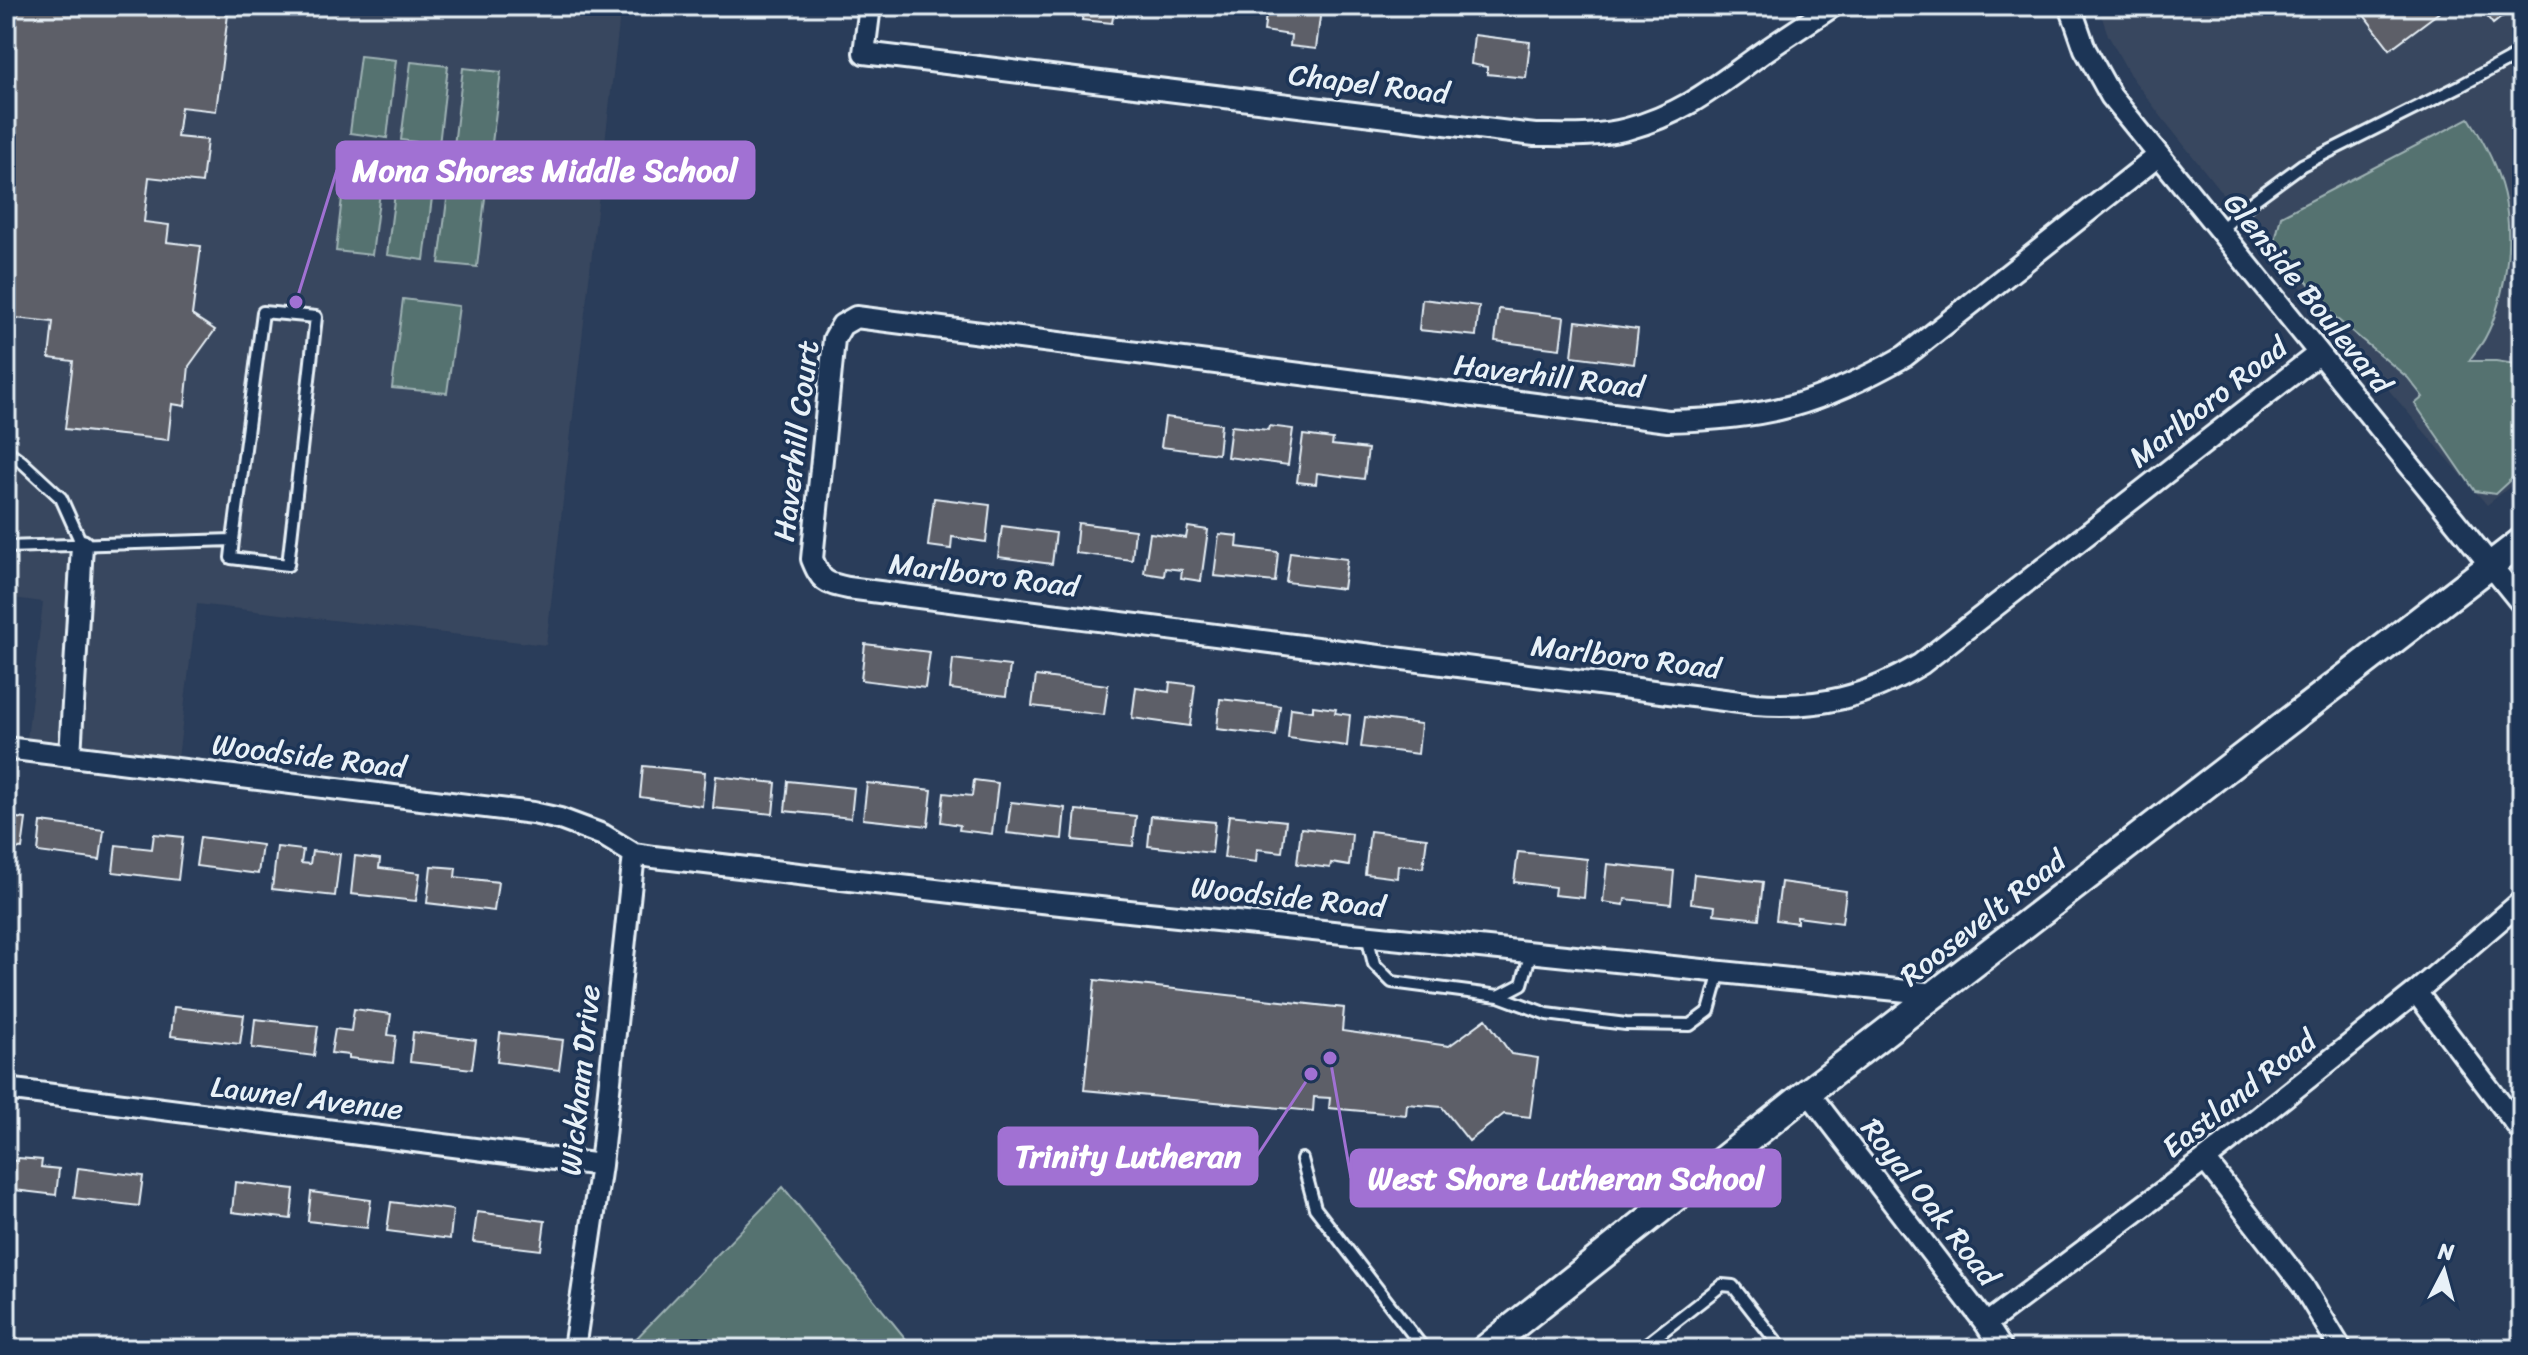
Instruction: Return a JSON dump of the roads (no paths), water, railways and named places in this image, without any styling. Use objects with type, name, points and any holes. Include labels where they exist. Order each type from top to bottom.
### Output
[{"type":"street","name":"Chapel Road","points":[[870,6],[864,53],[1535,135],[1584,136],[1626,130],[1703,98],[1833,6]]},
{"type":"street","name":"Glenside Boulevard","points":[[2070,6],[2085,49],[2111,96],[2522,604]]},
{"type":"street","name":"Haverhill Road","points":[[856,317],[1668,421],[1747,416],[1783,410],[1820,398],[1861,381],[1905,356],[2158,156]]},
{"type":"street","name":"Haverhill Court","points":[[820,578],[812,559],[834,339],[842,325],[856,317]]},
{"type":"street","name":"Marlboro Road","points":[[820,578],[848,588],[1755,704],[1785,706],[1819,703],[1853,696],[1894,681],[1921,664],[2318,354]]},
{"type":"street","name":"Roosevelt Road","points":[[1490,1347],[1808,1092],[2522,541]]},
{"type":"street","points":[[70,756],[82,545]]},
{"type":"street","name":"Woodside Road","points":[[6,748],[533,813],[603,835],[634,854],[1012,899],[1936,994]]},
{"type":"street","name":"Wickham Drive","points":[[574,1349],[601,1165],[634,854]]},
{"type":"street","name":"Eastland Road","points":[[1986,1324],[2205,1160],[2416,992],[2522,901]]},
{"type":"street","points":[[2416,992],[2522,1132]]},
{"type":"street","name":"Lawnel Avenue","points":[[6,1089],[601,1165]]},
{"type":"street","name":"Royal Oak Road","points":[[1808,1092],[2002,1349]]},
{"type":"street","points":[[2205,1160],[2303,1286],[2341,1349]]},
{"type":"lane","points":[[2219,231],[2302,165],[2522,52]]},
{"type":"lane","points":[[263,312],[316,317],[288,565],[231,558],[233,540],[263,312]]},
{"type":"lane","points":[[6,450],[61,498],[82,545]]},
{"type":"lane","points":[[6,547],[233,540]]},
{"type":"lane","points":[[1367,935],[1374,964],[1392,982],[1499,996],[1547,1014],[1626,1024],[1690,1025],[1709,1011],[1720,972]]},
{"type":"lane","points":[[1499,996],[1522,984],[1531,952]]},
{"type":"lane","points":[[1302,1159],[1315,1208],[1424,1349]]},
{"type":"lane","points":[[1640,1349],[1722,1285],[1733,1286],[1782,1349]]},
{"type":"place","name":"Mona Shores Middle School","points":[[296,302]]},
{"type":"place","name":"West Shore Lutheran School","points":[[1330,1058]]},
{"type":"place","name":"Trinity Lutheran","points":[[1311,1074]]}]
